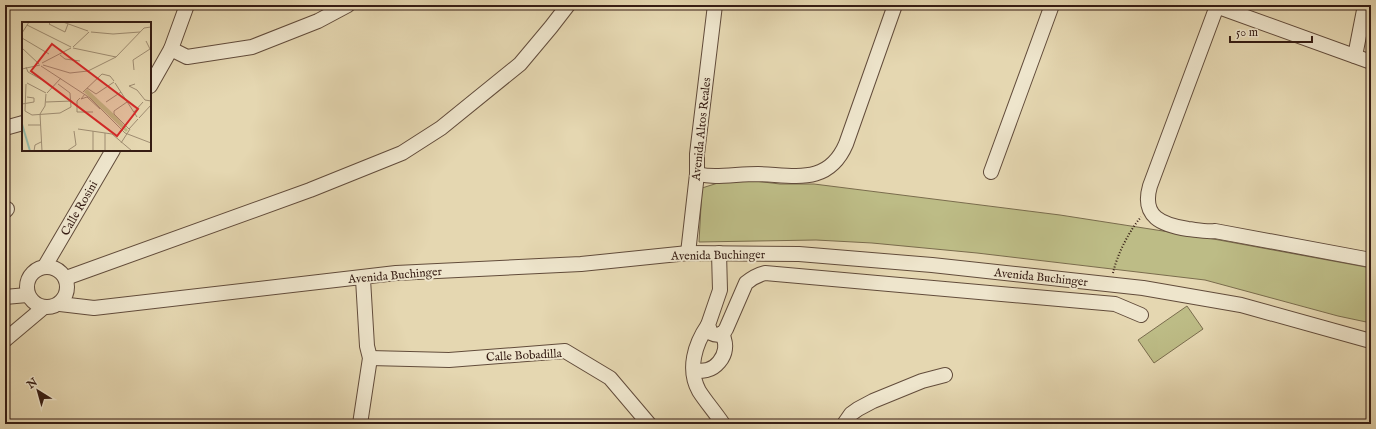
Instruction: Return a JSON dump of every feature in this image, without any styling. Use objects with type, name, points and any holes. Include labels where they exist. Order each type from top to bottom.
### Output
[{"type":"street","points":[[151,84],[171,49],[187,5]]},
{"type":"street","points":[[171,49],[188,57],[252,46],[318,21],[348,5]]},
{"type":"street","points":[[66,278],[310,190],[402,153],[441,128],[520,64],[568,5]]},
{"type":"street","name":"Avenida Altos Reales","points":[[688,253],[697,154],[715,5]]},
{"type":"street","points":[[696,174],[714,176],[760,174],[799,177],[811,175],[824,170],[834,162],[842,154],[846,144],[895,5]]},
{"type":"street","points":[[991,172],[1052,5]]},
{"type":"street","points":[[1355,56],[1365,5]]},
{"type":"street","points":[[1371,62],[1215,6],[1147,196],[1151,211],[1157,218],[1171,226],[1206,232],[1216,231],[1371,260]]},
{"type":"street","points":[[5,128],[22,123]]},
{"type":"street","name":"Calle Rosini","points":[[46,266],[112,151]]},
{"type":"street","name":"Avenida Buchinger","points":[[60,304],[94,308],[396,273],[581,264],[688,253],[807,254],[932,265],[1143,288],[1241,305],[1371,340]]},
{"type":"street","points":[[718,253],[720,290],[708,325],[699,340],[694,353],[694,371],[698,389],[723,424]]},
{"type":"street","points":[[46,266],[60,270],[66,278],[68,290],[60,304],[43,308],[33,303],[27,295],[28,279],[35,270],[46,266]]},
{"type":"street","points":[[708,325],[711,333],[717,335],[722,333],[726,329],[746,283],[751,278],[765,273],[1115,304],[1141,315]]},
{"type":"street","points":[[358,278],[363,279],[367,346],[370,358],[360,424]]},
{"type":"street","points":[[5,297],[27,295]]},
{"type":"street","points":[[5,340],[43,308]]},
{"type":"street","points":[[694,371],[706,371],[711,369],[716,366],[722,358],[725,349],[722,333]]},
{"type":"street","name":"Calle Bobadilla","points":[[370,358],[449,360],[564,351],[610,378],[645,423]]},
{"type":"street","points":[[844,424],[854,412],[873,401],[922,381],[945,374]]},
{"type":"path","points":[[1110,284],[1115,264],[1133,226],[1142,216],[1151,211]]},
{"type":"shaded area","points":[[746,180],[780,184],[814,184],[1060,215],[1208,238],[1371,268],[1371,323],[1338,316],[1205,280],[977,253],[872,243],[816,240],[699,242],[702,188],[721,182]]},
{"type":"shaded area","points":[[1187,306],[1203,329],[1154,363],[1138,340]]}]
